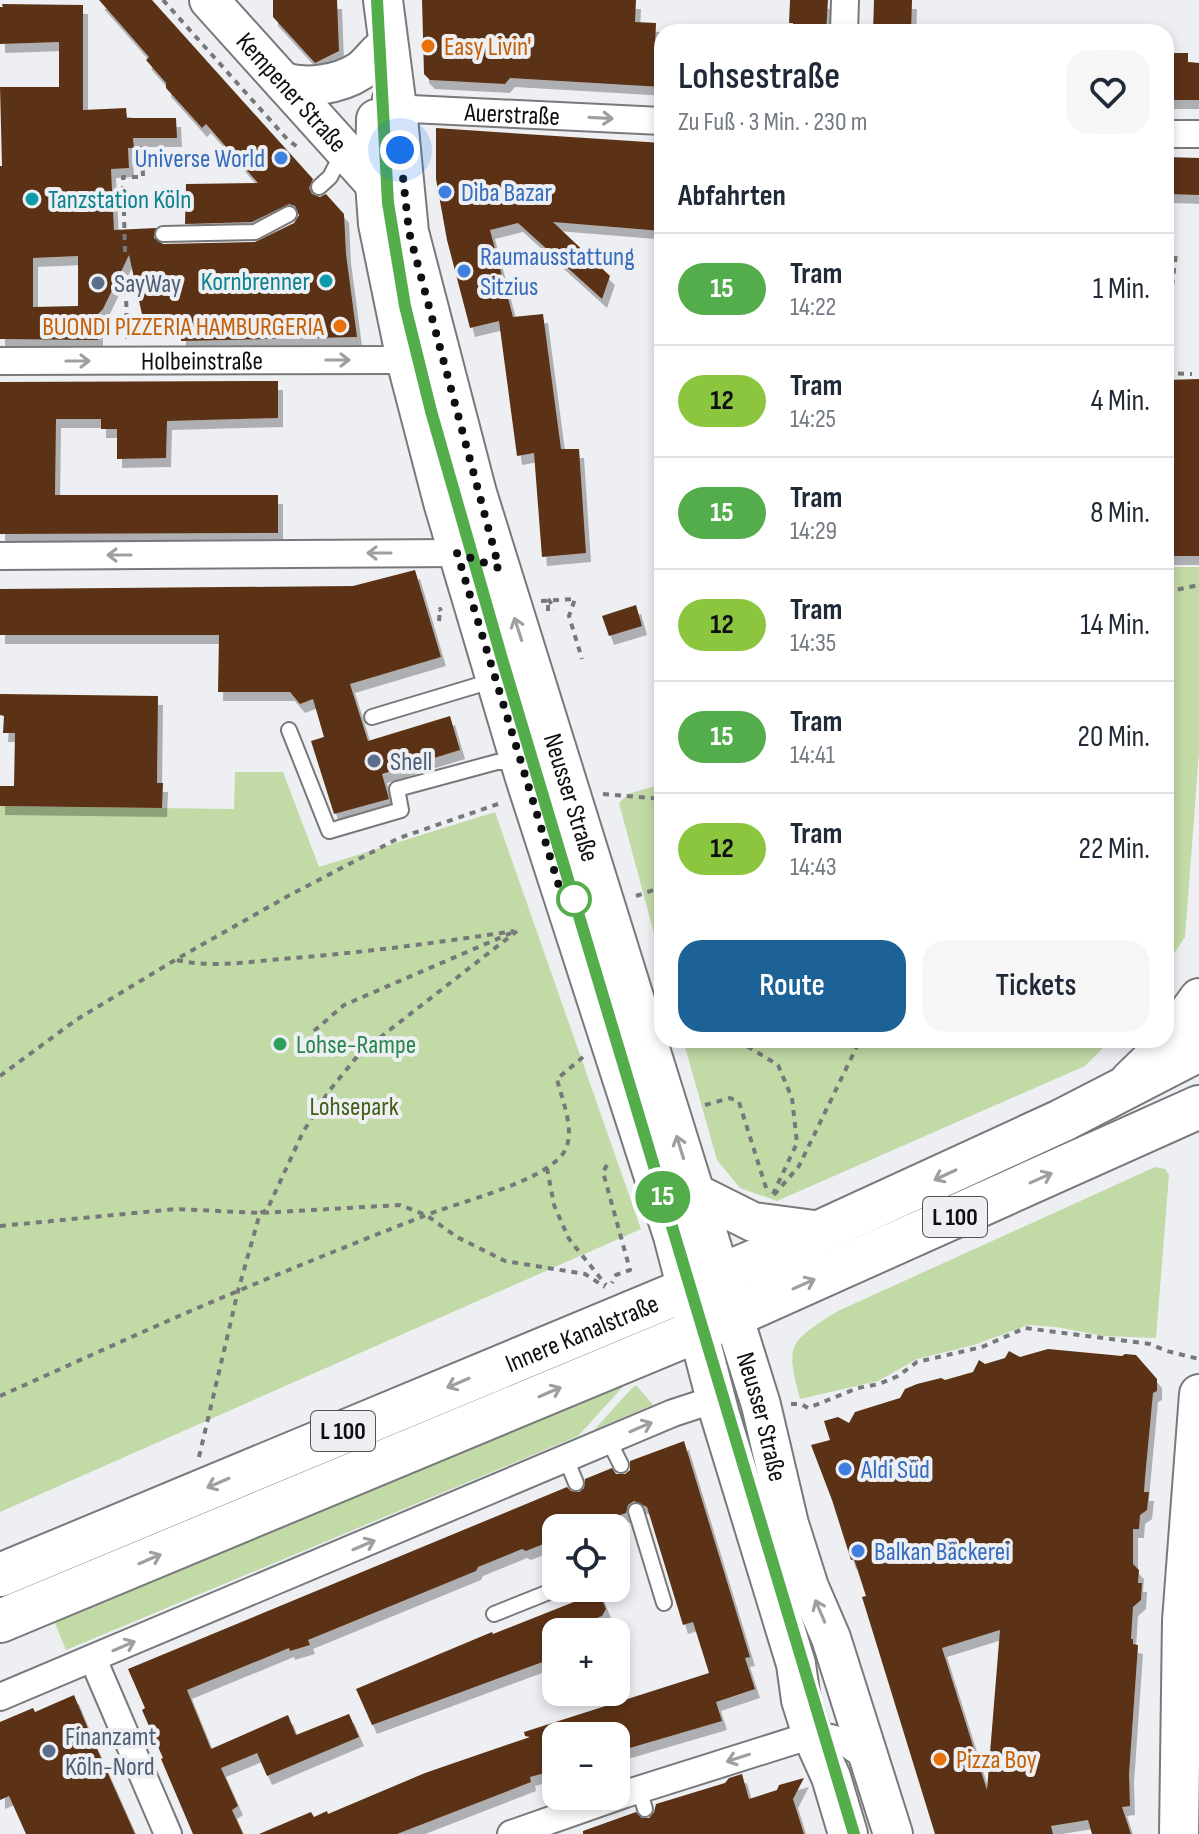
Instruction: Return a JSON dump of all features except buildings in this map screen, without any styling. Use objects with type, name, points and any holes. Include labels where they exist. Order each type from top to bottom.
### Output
[{"type":"main road","name":"Kempener Straße","points":[[209,0],[375,183],[409,232]]},
{"type":"main road","name":"Neusser Straße","points":[[382,0],[385,81],[409,232],[499,568],[530,611],[569,790],[695,1193],[703,1282],[716,1324],[761,1405],[789,1524],[809,1587],[836,1655],[893,1834]]},
{"type":"main road","name":"Neusser Straße","points":[[382,0],[385,81],[375,183],[378,224],[406,360],[457,553],[585,967],[673,1236],[703,1282]]},
{"type":"main road","points":[[295,96],[298,86],[334,82],[360,71],[385,81]]},
{"type":"main road","points":[[457,553],[499,568]]},
{"type":"main road","points":[[585,967],[622,958]]},
{"type":"main road","points":[[1174,1032],[1199,998]]},
{"type":"main road","points":[[1116,1093],[1163,1048]]},
{"type":"main road","name":"Innere Kanalstraße","points":[[0,1575],[822,1231],[1047,1128],[1199,1050]]},
{"type":"main road","name":"Innere Kanalstraße","points":[[0,1621],[716,1324],[1199,1107]]},
{"type":"main road","points":[[695,1193],[753,1222],[822,1231]]},
{"type":"main road","name":"Neusser Straße","points":[[716,1324],[716,1399],[796,1664],[801,1700],[812,1735],[831,1777],[848,1834]]},
{"type":"main road","points":[[1179,1834],[1182,1621],[1199,1394]]},
{"type":"main road","points":[[796,1664],[801,1669],[819,1673],[833,1665],[836,1655]]},
{"type":"street","points":[[844,24],[845,0]]},
{"type":"street","name":"Auerstraße","points":[[385,81],[654,120]]},
{"type":"street","points":[[1174,134],[1199,134]]},
{"type":"street","name":"Holbeinstraße","points":[[0,361],[406,360]]},
{"type":"street","points":[[0,556],[457,553]]},
{"type":"street","points":[[0,1697],[571,1471],[609,1441],[673,1413],[716,1399]]},
{"type":"street","points":[[93,1659],[168,1834]]},
{"type":"street","points":[[511,1834],[642,1799],[812,1735],[831,1737],[857,1748],[871,1765]]},
{"type":"lane","points":[[319,187],[330,177],[344,150]]},
{"type":"lane","points":[[163,234],[255,232],[289,214]]},
{"type":"lane","points":[[372,717],[496,680]]},
{"type":"lane","points":[[289,730],[329,831],[401,810],[397,789],[497,762],[525,778]]},
{"type":"lane","points":[[609,1441],[621,1465]]},
{"type":"lane","points":[[636,1511],[664,1603]]},
{"type":"lane","points":[[494,1614],[542,1595]]},
{"type":"path","points":[[125,252],[123,177],[143,177],[142,143]]},
{"type":"path","points":[[126,289],[128,361]]},
{"type":"path","points":[[1174,373],[1192,374]]},
{"type":"path","points":[[1174,590],[1199,585]]},
{"type":"path","points":[[530,611],[548,599]]},
{"type":"path","points":[[548,599],[555,609]]},
{"type":"path","points":[[530,611],[548,599],[575,599],[569,616],[582,659]]},
{"type":"path","points":[[439,621],[440,609],[446,619]]},
{"type":"path","points":[[0,1076],[76,1020],[175,960],[399,838],[525,778]]},
{"type":"path","points":[[569,790],[654,798]]},
{"type":"path","points":[[636,896],[654,890]]},
{"type":"path","points":[[175,960],[193,964],[340,955],[517,931]]},
{"type":"path","points":[[314,1031],[344,1005],[517,931]]},
{"type":"path","points":[[260,1213],[267,1210],[303,1132],[360,1053],[517,931]]},
{"type":"path","points":[[750,1048],[778,1065],[792,1098],[797,1143],[770,1200],[799,1166],[856,1048]]},
{"type":"path","points":[[0,1396],[238,1291],[547,1168],[563,1154],[569,1139],[557,1079],[589,1052]]},
{"type":"path","points":[[705,1105],[730,1098],[739,1102],[768,1194]]},
{"type":"path","points":[[607,1165],[603,1172],[630,1270],[616,1275]]},
{"type":"path","points":[[0,1226],[176,1209],[260,1213],[400,1205],[426,1215],[457,1237],[505,1261],[585,1274],[610,1289],[569,1239],[554,1205],[547,1168]]},
{"type":"path","points":[[191,1495],[238,1291],[260,1213]]},
{"type":"path","points":[[761,1405],[801,1404],[808,1408],[898,1376],[917,1362],[982,1347],[1025,1328],[1150,1344],[1199,1359]]},
{"type":"green space","points":[[1174,567],[1199,567],[1199,751],[1185,937],[1174,953]]},
{"type":"green space","name":"Lohsepark","points":[[235,772],[283,772],[319,867],[495,812],[641,1229],[0,1512],[0,806],[234,809]]},
{"type":"green space","points":[[654,786],[654,933],[619,803],[628,794]]},
{"type":"green space","points":[[685,1048],[1103,1048],[1085,1066],[777,1201],[740,1188],[717,1160]]},
{"type":"green space","points":[[1155,1167],[1165,1169],[1169,1175],[1156,1338],[1104,1336],[1028,1325],[974,1345],[917,1359],[878,1381],[800,1399],[793,1366],[795,1346],[800,1338],[822,1321]]},
{"type":"green space","points":[[630,1379],[578,1436],[66,1650],[52,1616]]},
{"type":"green space","points":[[634,1386],[653,1405],[594,1430]]},
{"type":"tram line","name":"15","points":[[377,0],[388,203],[405,306],[431,411],[502,659],[854,1834]]},
{"type":"place","name":"Easy Livin'","points":[[428,46]]},
{"type":"place","name":"Universe World","points":[[281,158]]},
{"type":"place","name":"Diba Bazar","points":[[445,192]]},
{"type":"place","name":"Tanzstation Köln","points":[[32,199]]},
{"type":"place","name":"Raumausstattung Sitzius","points":[[464,271]]},
{"type":"place","name":"Kornbrenner","points":[[326,281]]},
{"type":"place","name":"SayWay","points":[[98,283]]},
{"type":"place","name":"BUONDI PIZZERIA HAMBURGERIA","points":[[340,326]]},
{"type":"place","name":"Shell","points":[[374,761]]},
{"type":"place","name":"Lohse-Rampe","points":[[280,1044]]},
{"type":"place","name":"Aldi Süd","points":[[845,1469]]},
{"type":"place","name":"Balkan Bäckerei","points":[[858,1551]]},
{"type":"place","name":"Finanzamt Köln-Nord","points":[[49,1751]]},
{"type":"place","name":"Pizza Boy","points":[[940,1759]]},
{"type":"route","points":[[400,150],[409,232],[499,568],[457,553],[566,909],[574,899]]}]
